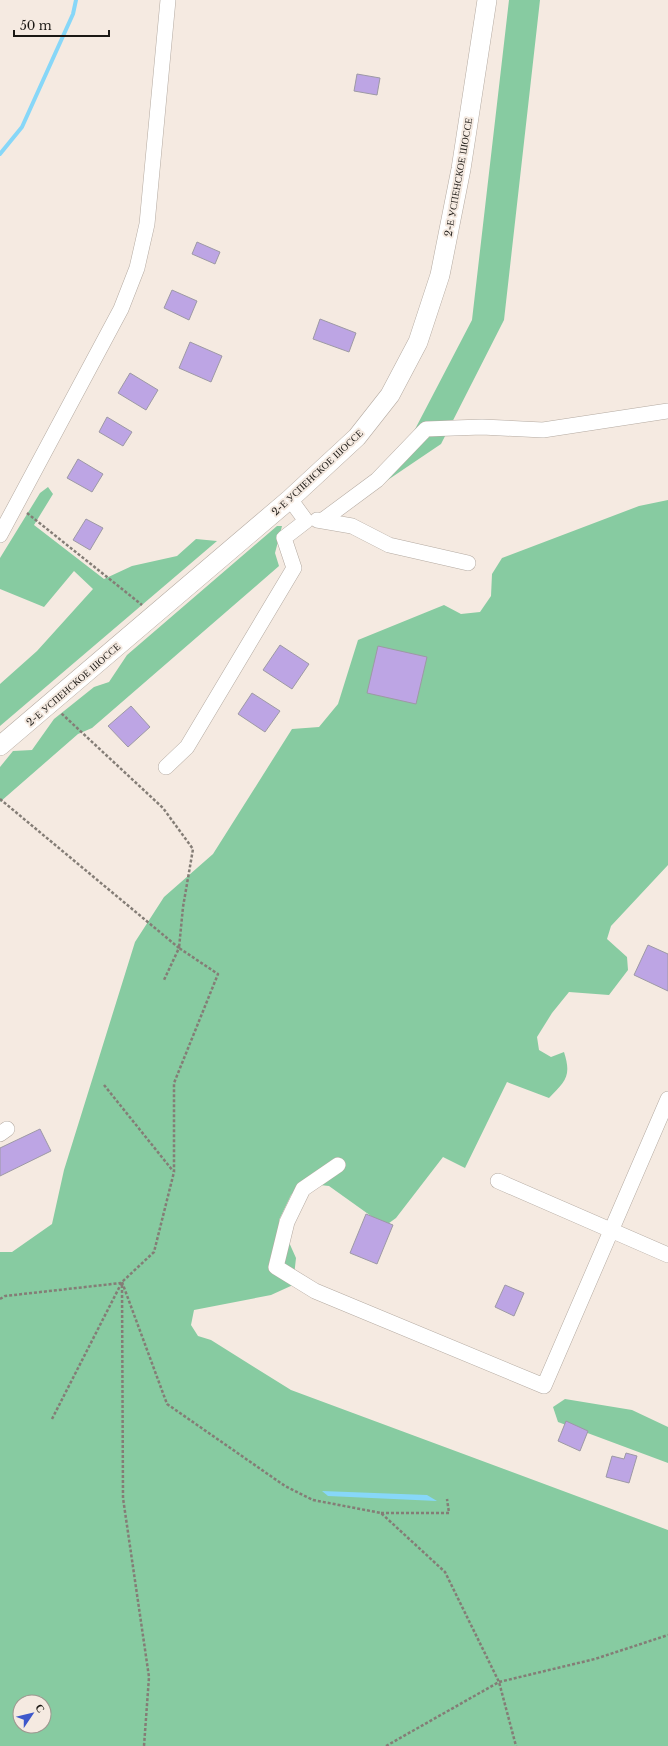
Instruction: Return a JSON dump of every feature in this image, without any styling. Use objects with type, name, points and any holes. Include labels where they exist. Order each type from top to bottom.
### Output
[{"type":"main road","name":"2-Е УСПЕНСКОЕ ШОССЕ","points":[[0,746],[290,499],[346,448],[370,422],[399,380],[418,342],[433,302],[446,250],[488,0]]},
{"type":"street","points":[[0,535],[121,309],[141,256],[147,224],[168,0]]},
{"type":"street","points":[[322,520],[377,480],[426,429],[482,427],[543,430],[668,411]]},
{"type":"street","points":[[290,499],[306,521]]},
{"type":"street","points":[[166,767],[187,747],[294,568],[284,538],[306,521],[322,520],[352,526],[389,545],[468,563]]},
{"type":"street","points":[[338,1165],[303,1189],[287,1222],[276,1267],[315,1291],[544,1386],[668,1099]]},
{"type":"street","points":[[498,1181],[668,1255]]},
{"type":"path","points":[[17,505],[153,615]]},
{"type":"path","points":[[50,703],[163,808],[194,848],[183,907],[179,948],[164,980]]},
{"type":"path","points":[[0,799],[179,948],[218,974],[174,1083],[174,1172],[154,1252],[122,1282],[52,1419]]},
{"type":"path","points":[[104,1086],[174,1172]]},
{"type":"path","points":[[0,1299],[5,1296],[122,1282]]},
{"type":"path","points":[[122,1282],[167,1404],[285,1486],[313,1500],[381,1513],[449,1513],[447,1499]]},
{"type":"path","points":[[122,1282],[123,1498],[149,1677],[144,1746]]},
{"type":"path","points":[[381,1513],[445,1572],[499,1682],[516,1746]]},
{"type":"path","points":[[386,1746],[499,1682],[595,1659],[668,1635]]},
{"type":"green space","points":[[509,0],[540,0],[504,320],[441,444],[330,519],[412,435],[472,320]]},
{"type":"green space","points":[[48,487],[53,494],[34,525],[104,579],[132,566],[177,556],[196,539],[217,541],[0,726],[0,684],[37,651],[93,589],[74,571],[44,607],[0,589],[0,558],[40,493]]},
{"type":"green space","points":[[668,500],[668,865],[611,926],[607,939],[627,957],[628,970],[609,995],[569,992],[552,1013],[537,1037],[539,1050],[551,1057],[564,1052],[567,1067],[566,1078],[549,1098],[507,1082],[465,1168],[443,1157],[396,1218],[385,1226],[329,1186],[302,1183],[291,1195],[279,1220],[296,1258],[293,1285],[271,1295],[194,1310],[191,1325],[198,1336],[211,1340],[291,1390],[668,1530],[668,1746],[0,1746],[0,1252],[12,1252],[52,1224],[64,1170],[135,942],[164,897],[213,854],[292,729],[319,727],[338,704],[358,640],[444,605],[461,614],[480,612],[491,596],[492,574],[502,558],[639,506]]},
{"type":"green space","points":[[277,526],[282,526],[275,553],[279,566],[92,728],[78,734],[0,802],[0,767],[13,751],[32,750],[54,719],[94,687],[109,682],[127,655]]},
{"type":"green space","points":[[565,1399],[632,1410],[668,1427],[668,1463],[558,1422],[553,1407]]},
{"type":"water","points":[[322,1491],[427,1495],[437,1501],[328,1496]]},
{"type":"building","points":[[357,74],[380,78],[377,95],[354,91]]},
{"type":"building","points":[[197,242],[220,252],[215,264],[192,254]]},
{"type":"building","points":[[172,290],[197,301],[189,320],[164,308]]},
{"type":"building","points":[[320,319],[356,333],[349,352],[313,339]]},
{"type":"building","points":[[190,342],[222,356],[211,382],[179,368]]},
{"type":"building","points":[[130,373],[158,390],[146,410],[118,393]]},
{"type":"building","points":[[107,417],[132,432],[123,446],[99,432]]},
{"type":"building","points":[[78,459],[103,474],[92,492],[67,478]]},
{"type":"building","points":[[86,519],[103,528],[90,550],[73,540]]},
{"type":"building","points":[[280,645],[309,664],[292,689],[263,670]]},
{"type":"building","points":[[378,646],[427,657],[416,704],[367,693]]},
{"type":"building","points":[[252,693],[280,711],[265,732],[238,714]]},
{"type":"building","points":[[131,706],[150,727],[128,747],[108,726]]},
{"type":"building","points":[[648,945],[668,954],[668,991],[634,975]]},
{"type":"building","points":[[40,1129],[51,1151],[0,1176],[0,1148]]},
{"type":"building","points":[[366,1214],[393,1225],[377,1264],[350,1253]]},
{"type":"building","points":[[505,1285],[524,1293],[514,1316],[495,1307]]},
{"type":"building","points":[[566,1421],[588,1431],[580,1451],[558,1441]]},
{"type":"building","points":[[626,1453],[637,1456],[629,1483],[606,1477],[612,1456],[624,1459]]},
{"type":"waterway","points":[[0,154],[22,127],[73,14],[76,0]]}]
